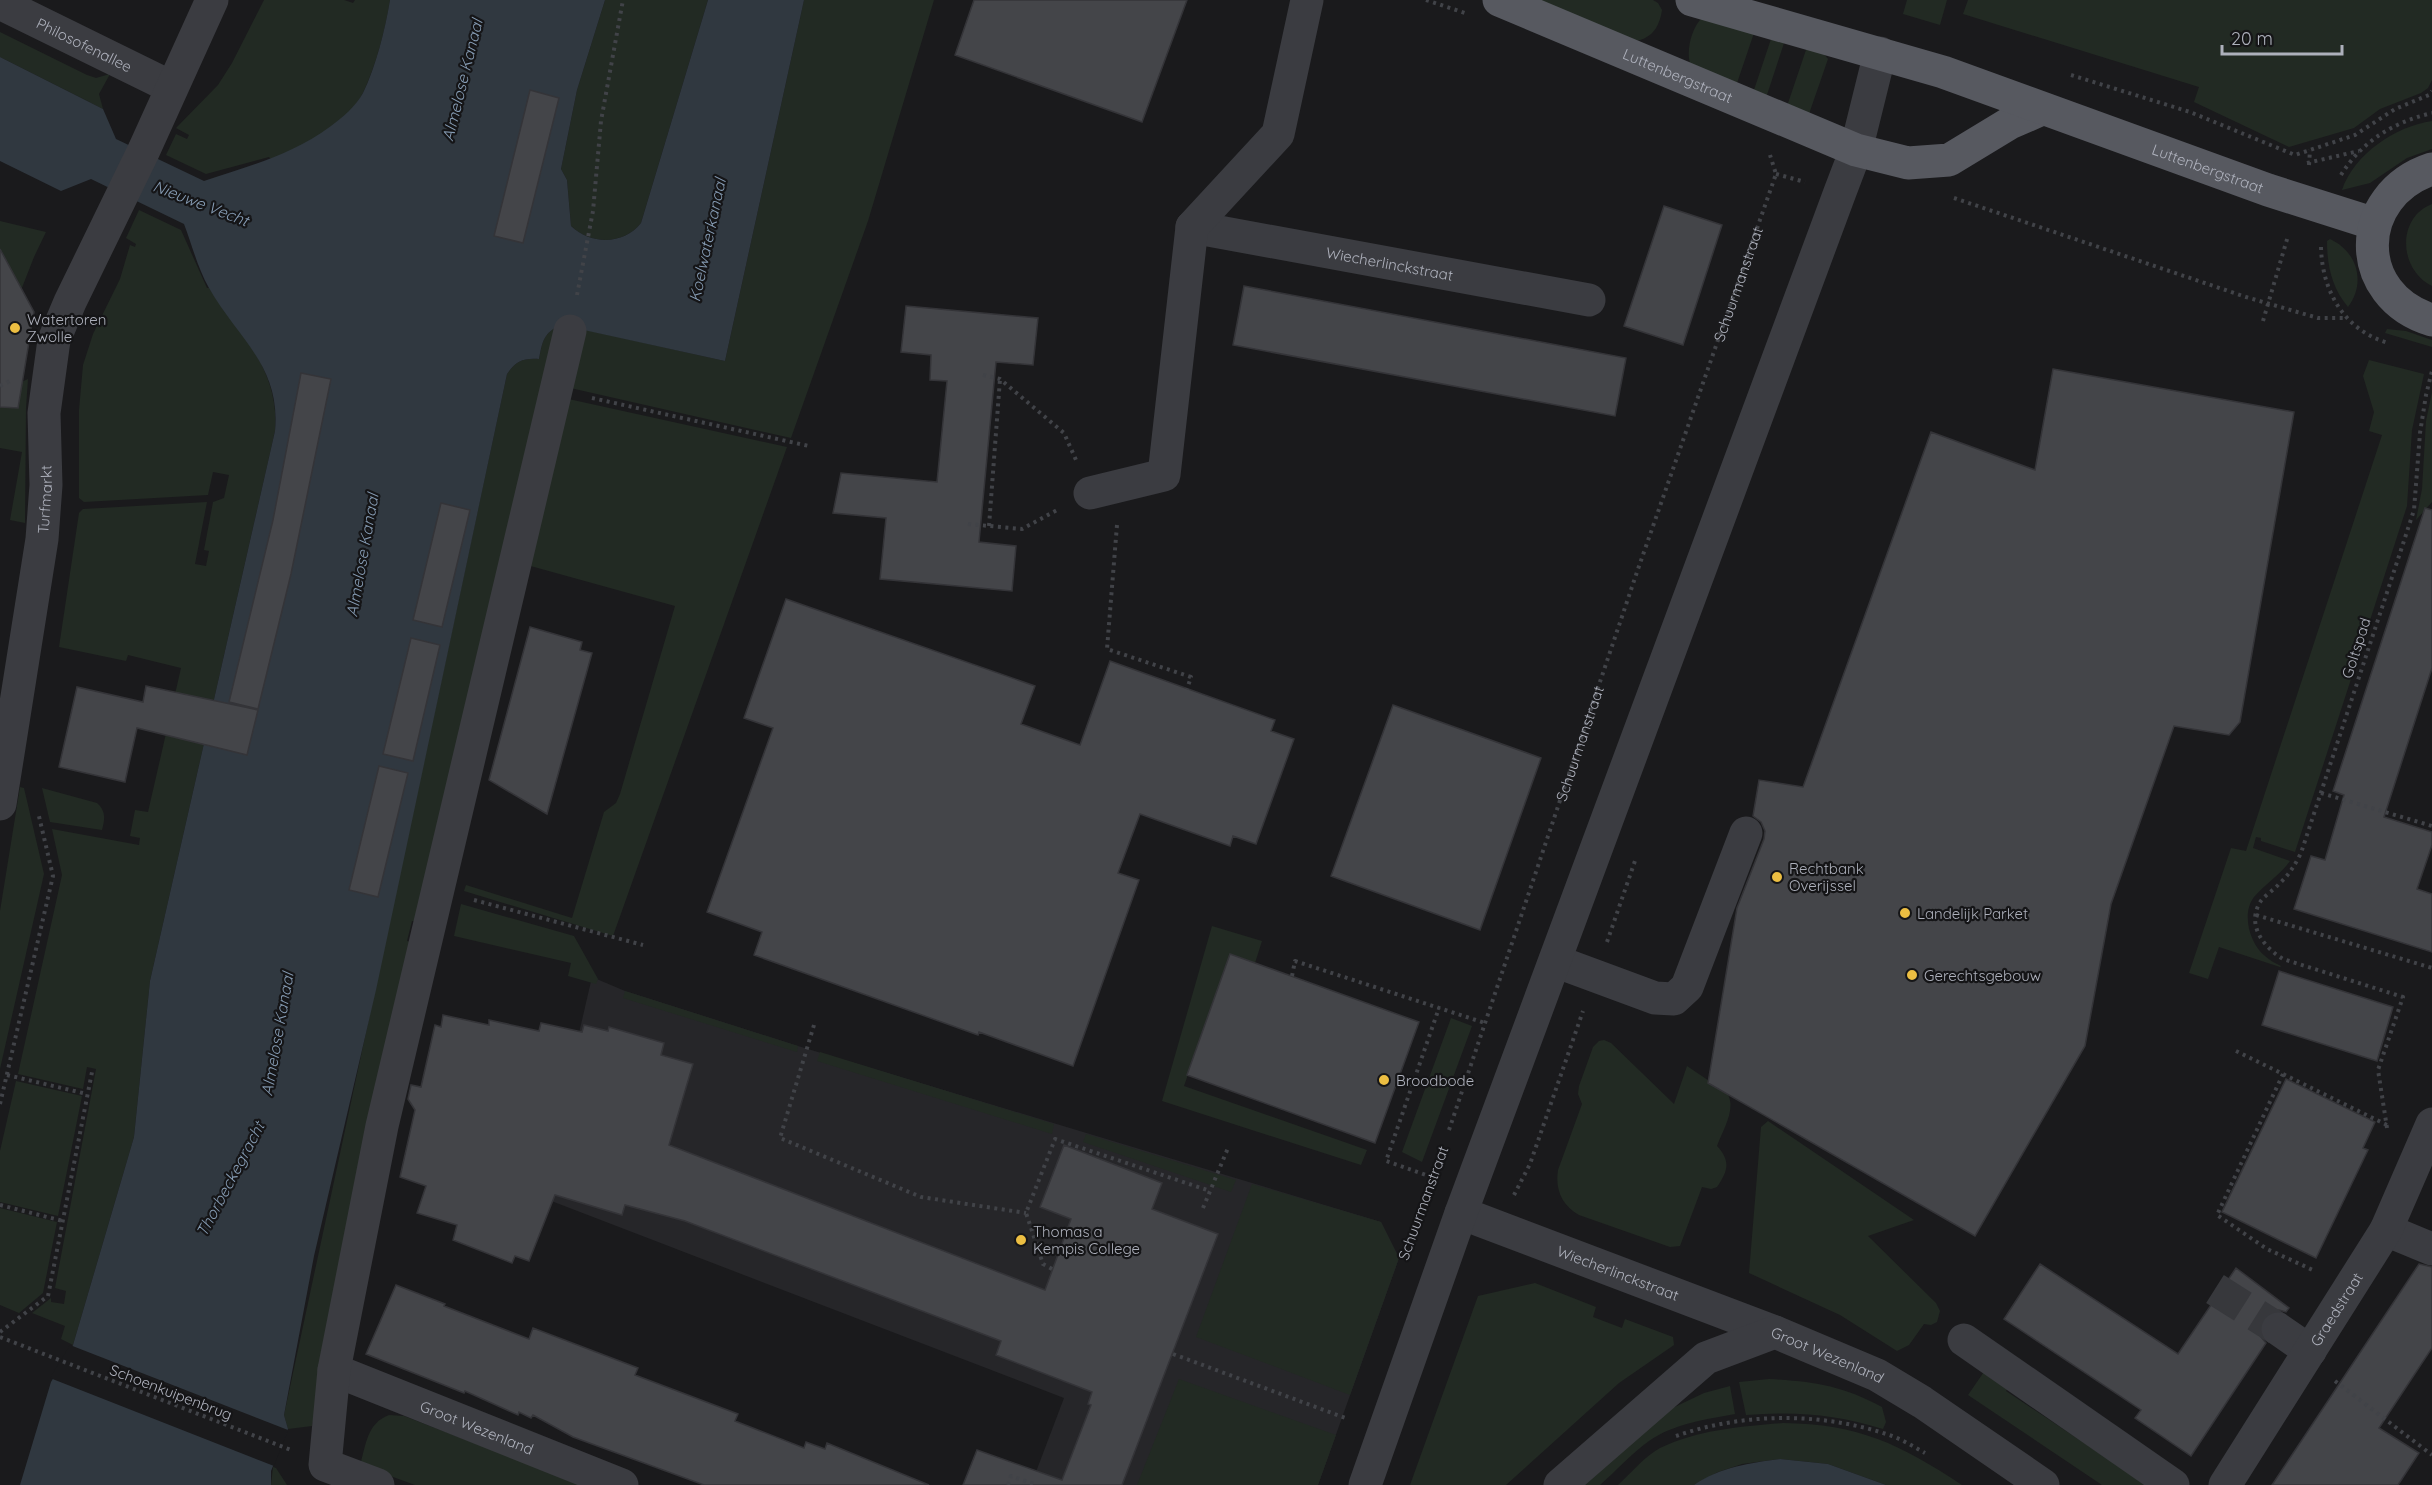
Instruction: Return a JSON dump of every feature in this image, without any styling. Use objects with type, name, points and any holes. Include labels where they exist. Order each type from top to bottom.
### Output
[{"type":"main road","name":"Luttenbergstraat","points":[[1499,0],[1856,150],[1908,163],[1949,160],[2010,123],[2042,109]]},
{"type":"main road","name":"Luttenbergstraat","points":[[1692,0],[1943,72],[2268,190],[2375,224]]},
{"type":"main road","points":[[2432,169],[2417,174],[2398,186],[2384,203],[2375,224],[2372,245],[2375,267],[2385,288],[2400,304],[2419,316],[2432,320]]},
{"type":"street","points":[[171,87],[212,0]]},
{"type":"street","points":[[1106,489],[1164,475],[1192,227],[1278,134],[1307,0]]},
{"type":"street","name":"Philosofenallee","points":[[0,3],[171,87]]},
{"type":"street","points":[[1365,1485],[1461,1213],[1856,150],[1880,53]]},
{"type":"street","name":"Turfmarkt","points":[[0,804],[42,539],[46,485],[44,413],[54,340],[70,302],[144,150],[171,87]]},
{"type":"street","name":"Wiecherlinckstraat","points":[[1192,227],[1589,300]]},
{"type":"street","points":[[378,1485],[325,1465],[334,1370],[382,1126],[570,331]]},
{"type":"street","points":[[1555,961],[1655,998],[1674,999],[1687,987],[1746,833]]},
{"type":"street","name":"Graedstraat","points":[[2225,1485],[2386,1230],[2432,1124]]},
{"type":"street","name":"Wiecherlinckstraat","points":[[1461,1213],[1775,1332]]},
{"type":"street","points":[[2386,1230],[2432,1249]]},
{"type":"street","points":[[2278,1329],[2307,1356]]},
{"type":"street","name":"Groot Wezenland","points":[[1560,1485],[1706,1358],[1775,1332],[1877,1375],[1922,1402],[2043,1485]]},
{"type":"street","points":[[1964,1340],[2173,1485]]},
{"type":"street","name":"Groot Wezenland","points":[[334,1370],[622,1485]]},
{"type":"path","points":[[570,331],[590,235],[601,121],[623,0]]},
{"type":"path","points":[[2061,73],[2190,112],[2295,155],[2355,135],[2395,109],[2429,95],[2432,91]]},
{"type":"path","name":"Schuurmanstraat","points":[[1445,1141],[1637,572],[1776,174],[1764,138],[1771,114]]},
{"type":"path","points":[[1948,196],[2246,297],[2318,318],[2346,318]]},
{"type":"path","name":"Goltspad","points":[[2256,915],[2259,904],[2280,884],[2301,854],[2414,510],[2420,433],[2432,371]]},
{"type":"path","points":[[983,375],[1000,379],[1064,433],[1106,489],[1107,649],[1191,677],[1187,689]]},
{"type":"path","points":[[989,526],[1000,379]]},
{"type":"path","points":[[556,390],[809,446]]},
{"type":"path","points":[[968,524],[1022,529],[1106,489]]},
{"type":"path","points":[[2320,793],[2432,826]]},
{"type":"path","points":[[0,1104],[53,876],[36,806]]},
{"type":"path","points":[[438,890],[643,945]]},
{"type":"path","points":[[2236,1051],[2388,1125],[2379,1083],[2379,1070],[2403,997],[2283,959],[2269,950],[2258,933],[2256,915],[2432,968]]},
{"type":"path","points":[[1292,976],[1295,961],[1485,1023]]},
{"type":"path","points":[[1432,1177],[1386,1161],[1439,1008]]},
{"type":"path","points":[[814,1025],[780,1138],[921,1197],[1026,1213]]},
{"type":"path","points":[[0,1332],[48,1296],[92,1072]]},
{"type":"path","points":[[2283,1074],[2217,1215],[2267,1249],[2323,1275]]},
{"type":"path","points":[[7,1076],[87,1094]]},
{"type":"path","points":[[1052,1269],[1042,1264],[1026,1213],[1055,1139],[1210,1191]]},
{"type":"path","points":[[1203,1209],[1228,1148]]},
{"type":"path","name":"Schuurmanstraat","points":[[1428,1186],[1435,1168]]},
{"type":"path","points":[[0,1205],[63,1221]]},
{"type":"path","name":"Schoenkuipenbrug","points":[[0,1337],[281,1447]]},
{"type":"path","points":[[1173,1354],[1349,1419]]},
{"type":"path","points":[[2307,1356],[2432,1455]]},
{"type":"path","points":[[1346,1430],[1353,1408]]},
{"type":"path","points":[[1671,1438],[1739,1421],[1819,1419],[1893,1437],[1935,1459]]},
{"type":"path","points":[[1008,1485],[1011,1476],[1036,1485]]},
{"type":"shaded area","points":[[264,0],[344,0],[353,3],[355,0],[390,0],[383,36],[372,71],[363,93],[347,114],[323,133],[283,154],[271,159],[269,157],[206,174],[166,155],[176,134],[187,139],[189,135],[176,128],[218,85],[232,63]]},
{"type":"shaded area","points":[[605,0],[708,0],[641,223],[626,235],[607,240],[588,237],[571,226],[567,180],[561,169],[577,90]]},
{"type":"shaded area","points":[[804,0],[934,0],[868,221],[791,438],[566,387],[582,329],[725,361]]},
{"type":"shaded area","points":[[1531,0],[1653,0],[1662,10],[1659,23],[1653,32],[1639,41],[1632,42]]},
{"type":"shaded area","points":[[1907,0],[1947,0],[1940,25],[1903,14]]},
{"type":"shaded area","points":[[1968,0],[2432,0],[2432,80],[2428,88],[2421,93],[2380,109],[2354,128],[2289,147],[2194,102],[2199,87],[1963,14]]},
{"type":"shaded area","points":[[1702,18],[1754,33],[1735,89],[1690,63],[1691,39],[1695,27]]},
{"type":"shaded area","points":[[0,32],[87,75],[96,78],[110,74],[99,94],[103,109],[0,57]]},
{"type":"shaded area","points":[[1771,39],[1785,40],[1764,104],[1752,96]]},
{"type":"shaded area","points":[[1807,47],[1824,54],[1828,59],[1809,114],[1785,112]]},
{"type":"shaded area","points":[[2432,121],[2432,149],[2407,158],[2370,183],[2342,190],[2356,165],[2378,144],[2404,129]]},
{"type":"shaded area","points":[[2432,204],[2432,286],[2413,268],[2406,244],[2407,232],[2412,220],[2420,211]]},
{"type":"shaded area","points":[[139,210],[181,230],[207,288],[245,337],[265,372],[275,410],[275,431],[150,981],[134,1137],[73,1345],[61,1339],[65,1326],[32,1313],[51,1298],[51,1302],[64,1304],[66,1291],[55,1288],[96,1069],[87,1067],[83,1089],[18,1074],[62,875],[52,829],[139,845],[140,838],[130,836],[135,810],[148,812],[181,668],[128,655],[126,661],[59,647],[79,513],[83,509],[207,502],[195,564],[206,566],[209,551],[204,550],[213,502],[224,498],[229,475],[213,472],[208,495],[84,502],[79,498],[79,410],[83,365],[93,334],[120,279],[130,245],[135,247],[136,244],[126,238]]},
{"type":"shaded area","points":[[0,221],[46,232],[16,303],[0,287]]},
{"type":"shaded area","points":[[2330,239],[2347,252],[2356,269],[2357,288],[2348,307],[2338,292],[2329,268],[2327,241]]},
{"type":"shaded area","points":[[561,325],[419,922],[412,921],[407,941],[414,943],[312,1426],[288,1429],[284,1415],[507,374],[520,361],[539,359],[547,334]]},
{"type":"shaded area","points":[[2387,329],[2406,331],[2432,340],[2432,347],[2385,333]]},
{"type":"shaded area","points":[[2369,360],[2424,374],[2412,430],[2407,506],[2295,852],[2261,841],[2261,838],[2256,837],[2253,848],[2290,861],[2254,897],[2248,912],[2249,928],[2255,944],[2267,957],[2281,966],[2219,947],[2208,979],[2189,973],[2231,848],[2246,851],[2382,435],[2369,431],[2374,412],[2363,376]]},
{"type":"shaded area","points":[[28,379],[25,523],[10,520],[22,452],[0,448],[0,392]]},
{"type":"shaded area","points":[[2432,392],[2432,502],[2416,520],[2422,489],[2426,421]]},
{"type":"shaded area","points":[[564,398],[787,447],[613,936],[464,891],[466,885],[572,918],[604,812],[616,803],[620,794],[675,606],[527,565]]},
{"type":"shaded area","points":[[20,787],[24,788],[44,874],[0,1069],[0,911]]},
{"type":"shaded area","points":[[42,788],[97,803],[104,815],[102,830],[50,822]]},
{"type":"shaded area","points":[[461,904],[574,936],[598,979],[596,984],[568,976],[571,963],[454,936]]},
{"type":"shaded area","points":[[1212,926],[1262,941],[1255,963],[1230,954],[1184,1086],[1367,1150],[1361,1165],[1162,1101]]},
{"type":"shaded area","name":"Thomas a Kempis College","points":[[592,977],[625,991],[798,1046],[1381,1222],[1399,1258],[1318,1485],[1031,1485],[1064,1398],[541,1197]]},
{"type":"shaded area","points":[[625,991],[798,1046],[797,1052],[623,998]]},
{"type":"shaded area","points":[[1451,1018],[1472,1026],[1422,1162],[1402,1152]]},
{"type":"shaded area","points":[[1604,1040],[1611,1043],[1674,1104],[1687,1066],[1727,1093],[1730,1099],[1730,1112],[1717,1146],[1726,1161],[1726,1171],[1717,1187],[1711,1189],[1702,1187],[1680,1246],[1670,1247],[1579,1215],[1568,1207],[1561,1196],[1558,1170],[1582,1104],[1578,1094],[1579,1086],[1593,1047],[1599,1041]]},
{"type":"shaded area","points":[[820,1052],[1054,1124],[1052,1134],[817,1061]]},
{"type":"shaded area","points":[[16,1081],[82,1096],[58,1216],[0,1202],[0,1151]]},
{"type":"shaded area","points":[[1768,1121],[1914,1220],[1868,1236],[1936,1303],[1940,1311],[1937,1322],[1931,1325],[1924,1324],[1909,1345],[1897,1351],[1840,1315],[1749,1273],[1761,1127]]},
{"type":"shaded area","points":[[1086,1134],[1236,1180],[1231,1192],[1083,1142]]},
{"type":"shaded area","points":[[1252,1184],[1381,1222],[1399,1258],[1350,1395],[1196,1337]]},
{"type":"shaded area","points":[[0,1208],[57,1222],[43,1293],[19,1313],[0,1305]]},
{"type":"shaded area","points":[[1535,1283],[1596,1307],[1593,1317],[1622,1328],[1625,1319],[1673,1337],[1674,1345],[1619,1383],[1506,1485],[1410,1485],[1478,1296]]},
{"type":"shaded area","points":[[1988,1366],[2012,1381],[2006,1391],[2147,1485],[2102,1485],[1968,1395]]},
{"type":"shaded area","points":[[1179,1379],[1336,1435],[1318,1485],[1137,1485]]},
{"type":"shaded area","points":[[1769,1379],[1814,1383],[1840,1389],[1882,1407],[1886,1422],[1883,1429],[1815,1415],[1782,1413],[1746,1415],[1739,1382]]},
{"type":"shaded area","points":[[1730,1386],[1735,1414],[1690,1423],[1669,1430],[1643,1446],[1600,1485],[1577,1485],[1660,1414],[1704,1393]]},
{"type":"shaded area","points":[[389,1415],[404,1416],[584,1485],[415,1485],[360,1465],[368,1435],[376,1423]]},
{"type":"shaded area","points":[[1783,1423],[1834,1427],[1878,1439],[1919,1458],[1962,1485],[1886,1485],[1828,1464],[1780,1459],[1742,1464],[1718,1472],[1694,1485],[1618,1485],[1649,1455],[1674,1442],[1720,1430]]},
{"type":"shaded area","points":[[273,1467],[276,1468],[287,1485],[271,1485]]},
{"type":"water","points":[[390,0],[605,0],[577,90],[561,169],[567,180],[571,226],[588,237],[607,240],[626,235],[641,223],[708,0],[804,0],[725,361],[561,325],[547,334],[539,359],[520,361],[507,374],[376,990],[314,1256],[284,1415],[288,1429],[271,1471],[271,1485],[20,1485],[51,1382],[73,1345],[134,1137],[150,981],[275,431],[275,408],[271,388],[264,371],[205,281],[184,224],[91,179],[61,191],[0,161],[0,57],[103,109],[116,139],[204,181],[300,145],[335,123],[357,103],[372,71],[383,35]]},
{"type":"water","points":[[1780,1459],[1828,1464],[1886,1485],[1694,1485],[1725,1470]]},
{"type":"pier","points":[[70,1345],[288,1430],[274,1466],[50,1378]]},
{"type":"building","points":[[974,0],[1187,0],[1142,122],[955,55]]},
{"type":"building","points":[[530,90],[559,98],[523,243],[494,236]]},
{"type":"building","points":[[1664,206],[1722,225],[1683,345],[1624,326]]},
{"type":"building","name":"Watertoren Zwolle","points":[[0,249],[34,312],[18,408],[0,407]]},
{"type":"building","points":[[1244,286],[1626,358],[1615,416],[1233,345]]},
{"type":"building","points":[[906,306],[1038,318],[1033,365],[996,362],[979,542],[1016,546],[1012,591],[880,579],[886,518],[833,513],[841,473],[937,482],[947,381],[930,380],[931,355],[901,352]]},
{"type":"building","points":[[2053,369],[2294,412],[2240,722],[2229,735],[2174,726],[2111,904],[2085,1046],[1975,1236],[1708,1083],[1737,908],[1764,839],[1765,831],[1761,822],[1753,816],[1759,780],[1803,787],[1931,432],[2035,470]]},
{"type":"building","points":[[301,373],[331,379],[291,574],[258,709],[229,702],[273,520]]},
{"type":"building","points":[[441,503],[470,510],[442,627],[413,620]]},
{"type":"building","points":[[2425,508],[2432,510],[2432,668],[2384,817],[2432,832],[2432,845],[2417,889],[2432,894],[2432,952],[2294,909],[2311,856],[2325,860],[2344,795],[2333,791]]},
{"type":"building","points":[[786,599],[1035,686],[1021,724],[1080,745],[1110,661],[1275,720],[1271,731],[1294,739],[1256,844],[1233,836],[1230,846],[1140,814],[1118,873],[1139,880],[1073,1066],[979,1032],[978,1035],[754,955],[762,932],[707,912],[773,728],[744,718]]},
{"type":"building","points":[[530,627],[582,642],[580,650],[592,653],[547,814],[489,780]]},
{"type":"building","points":[[411,638],[440,645],[413,761],[383,754]]},
{"type":"building","points":[[146,686],[258,710],[247,755],[137,728],[125,782],[59,767],[77,687],[143,702]]},
{"type":"building","points":[[1393,705],[1541,758],[1480,930],[1331,876]]},
{"type":"building","points":[[379,766],[408,773],[378,897],[349,890]]},
{"type":"building","points":[[1230,954],[1419,1022],[1375,1143],[1187,1075]]},
{"type":"building","points":[[2279,971],[2393,1007],[2377,1061],[2262,1025]]},
{"type":"building","points":[[443,1015],[489,1025],[489,1020],[539,1031],[541,1023],[582,1032],[584,1025],[608,1031],[609,1027],[664,1043],[661,1055],[693,1064],[669,1145],[1045,1290],[1071,1219],[1040,1207],[1064,1145],[1162,1183],[1152,1209],[1218,1234],[1122,1485],[963,1485],[977,1450],[1062,1480],[1091,1405],[1088,1404],[1092,1392],[996,1355],[1001,1341],[685,1221],[625,1205],[622,1215],[555,1195],[529,1261],[515,1256],[512,1263],[453,1240],[457,1225],[417,1213],[426,1186],[400,1177],[415,1110],[408,1099],[411,1085],[421,1087],[435,1025],[441,1027]]},
{"type":"building","points":[[2286,1079],[2375,1122],[2363,1148],[2368,1150],[2316,1258],[2222,1212]]},
{"type":"building","points":[[2040,1264],[2178,1354],[2236,1268],[2289,1308],[2286,1312],[2279,1310],[2270,1312],[2262,1319],[2259,1328],[2261,1337],[2266,1343],[2191,1456],[2135,1418],[2141,1410],[2004,1319]]},
{"type":"building","points":[[2419,1264],[2432,1267],[2432,1348],[2379,1428],[2419,1453],[2398,1485],[2272,1485]]},
{"type":"building","points":[[396,1285],[529,1339],[533,1328],[638,1368],[635,1375],[738,1414],[735,1421],[804,1448],[806,1442],[825,1449],[827,1443],[929,1485],[704,1485],[573,1437],[533,1415],[531,1418],[519,1412],[518,1415],[465,1391],[464,1393],[366,1354]]},
{"type":"tunnel","points":[[2215,1289],[2278,1329]]},
{"type":"place","name":"Watertoren Zwolle","points":[[15,328]]},
{"type":"place","name":"Rechtbank Overijssel","points":[[1777,877]]},
{"type":"place","name":"Landelijk Parket","points":[[1905,913]]},
{"type":"place","name":"Gerechtsgebouw","points":[[1912,975]]},
{"type":"place","name":"Broodbode","points":[[1384,1080]]},
{"type":"place","name":"Thomas a Kempis College","points":[[1021,1240]]},
{"type":"water label","name":"Almelose Kanaal","points":[[462,80]]},
{"type":"water label","name":"Nieuwe Vecht","points":[[201,203]]},
{"type":"water label","name":"Koelwaterkanaal","points":[[707,240]]},
{"type":"water label","name":"Almelose Kanaal","points":[[362,555]]},
{"type":"water label","name":"Almelose Kanaal","points":[[277,1034]]},
{"type":"water label","name":"Thorbeckegracht","points":[[230,1179]]}]
